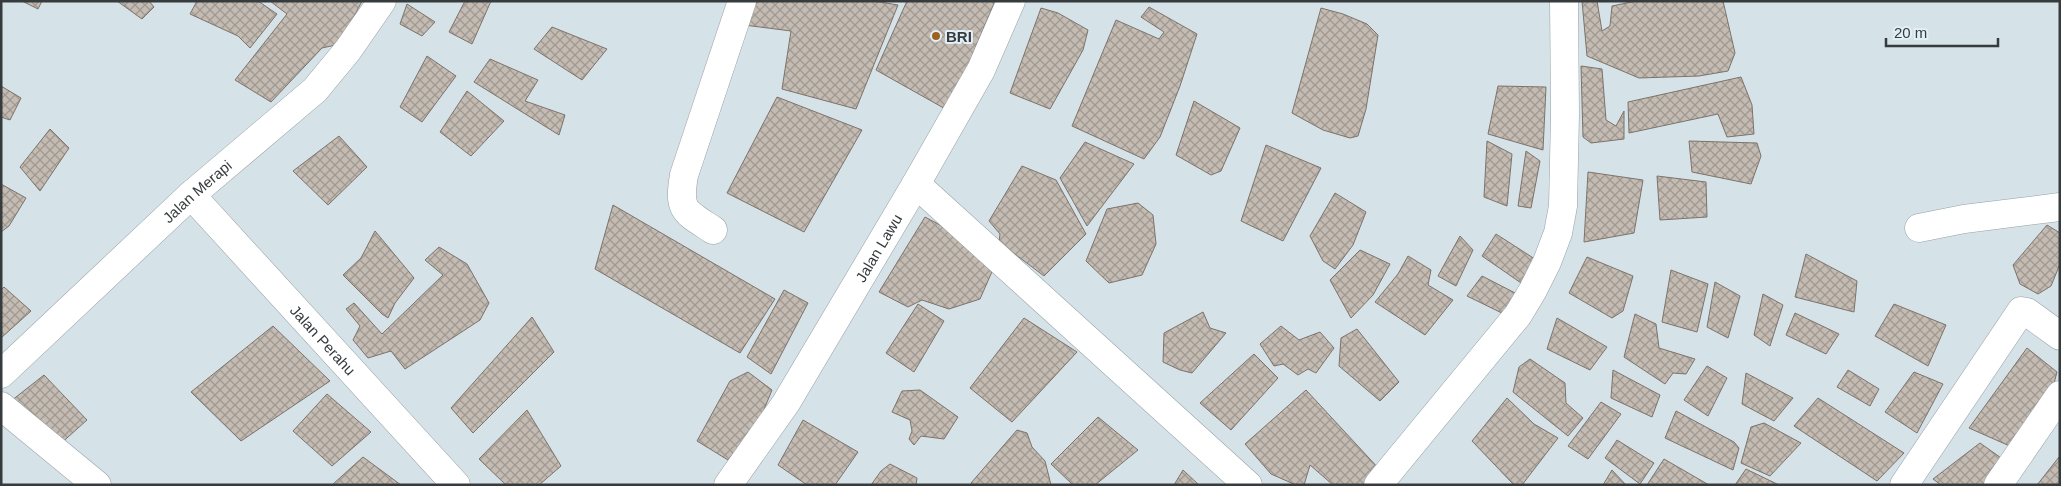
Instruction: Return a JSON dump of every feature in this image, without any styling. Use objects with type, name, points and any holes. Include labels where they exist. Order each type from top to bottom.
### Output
[{"type":"street","name":"Jalan Merapi","points":[[1,374],[191,195],[315,90],[348,50],[382,1]]},
{"type":"street","points":[[713,230],[690,215],[683,206],[680,196],[684,175],[742,1]]},
{"type":"street","name":"Jalan Lawu","points":[[728,485],[786,403],[916,184],[981,70],[1011,1]]},
{"type":"street","points":[[1378,485],[1518,315],[1534,290],[1555,240],[1563,206],[1565,115],[1564,1]]},
{"type":"street","points":[[916,184],[1248,485]]},
{"type":"street","name":"Jalan Perahu","points":[[191,195],[456,485]]},
{"type":"street","points":[[1919,228],[1964,219],[2060,207]]},
{"type":"street","points":[[1904,485],[2021,311],[2027,312],[2060,336]]},
{"type":"street","points":[[1998,485],[2060,395]]},
{"type":"street","points":[[1,406],[97,485]]},
{"type":"building","points":[[22,1],[42,1],[38,9]]},
{"type":"building","points":[[117,1],[149,1],[154,7],[142,19]]},
{"type":"building","points":[[197,1],[258,1],[277,14],[250,48],[238,36],[190,14]]},
{"type":"building","points":[[270,1],[362,1],[340,44],[322,48],[271,102],[235,80],[287,14]]},
{"type":"building","points":[[465,1],[491,1],[472,44],[449,32]]},
{"type":"building","points":[[754,1],[874,1],[898,5],[856,109],[782,89],[791,31],[744,25]]},
{"type":"building","name":"BRI","points":[[907,1],[995,1],[949,111],[876,70]]},
{"type":"building","points":[[1582,1],[1597,1],[1602,31],[1610,26],[1612,6],[1636,1],[1723,1],[1735,53],[1728,71],[1699,76],[1639,78],[1587,56]]},
{"type":"building","points":[[407,4],[435,22],[422,36],[400,24]]},
{"type":"building","points":[[1149,7],[1197,34],[1180,86],[1160,137],[1144,159],[1072,126],[1116,20],[1159,39],[1164,32],[1141,17]]},
{"type":"building","points":[[1041,8],[1058,13],[1088,30],[1083,50],[1050,109],[1010,93]]},
{"type":"building","points":[[1321,8],[1343,14],[1367,24],[1378,35],[1366,109],[1358,136],[1350,138],[1323,130],[1292,113]]},
{"type":"building","points":[[552,27],[607,49],[582,80],[534,49]]},
{"type":"building","points":[[427,56],[456,76],[422,122],[400,107]]},
{"type":"building","points":[[490,59],[538,80],[525,101],[565,115],[559,135],[474,82]]},
{"type":"building","points":[[1581,66],[1602,69],[1606,120],[1616,126],[1624,111],[1624,139],[1591,143],[1583,137]]},
{"type":"building","points":[[1741,77],[1752,105],[1754,134],[1727,137],[1718,114],[1629,133],[1628,102]]},
{"type":"building","points":[[1,86],[21,98],[10,120],[1,117]]},
{"type":"building","points":[[1498,86],[1546,87],[1543,150],[1488,134]]},
{"type":"building","points":[[467,91],[504,121],[471,156],[440,132]]},
{"type":"building","points":[[777,97],[862,130],[804,232],[727,193]]},
{"type":"building","points":[[1194,101],[1240,128],[1221,171],[1211,175],[1176,155]]},
{"type":"building","points":[[50,129],[69,148],[40,191],[20,167]]},
{"type":"building","points":[[339,136],[367,167],[328,205],[293,171]]},
{"type":"building","points":[[1487,141],[1512,154],[1507,206],[1484,197]]},
{"type":"building","points":[[1689,141],[1757,143],[1761,156],[1751,184],[1692,172]]},
{"type":"building","points":[[1085,142],[1134,164],[1087,226],[1060,178]]},
{"type":"building","points":[[1266,145],[1321,168],[1283,241],[1241,221]]},
{"type":"building","points":[[1526,151],[1540,161],[1531,208],[1518,206]]},
{"type":"building","points":[[1022,166],[1056,180],[1086,234],[1044,276],[999,242],[1000,234],[989,221]]},
{"type":"building","points":[[1588,172],[1643,180],[1634,233],[1584,242]]},
{"type":"building","points":[[1657,176],[1706,182],[1707,217],[1660,220]]},
{"type":"building","points":[[1,184],[26,198],[9,226],[1,232]]},
{"type":"building","points":[[1335,193],[1366,212],[1353,245],[1335,269],[1323,261],[1310,236]]},
{"type":"building","points":[[1138,203],[1153,215],[1156,244],[1142,275],[1109,283],[1086,261],[1107,209]]},
{"type":"building","points":[[613,205],[775,299],[740,353],[595,269]]},
{"type":"building","points":[[925,217],[968,240],[994,267],[980,299],[949,309],[922,300],[908,307],[879,292]]},
{"type":"building","points":[[2047,225],[2060,233],[2060,264],[2051,286],[2038,294],[2020,284],[2013,265]]},
{"type":"building","points":[[375,231],[414,278],[395,303],[388,318],[343,275],[361,258]]},
{"type":"building","points":[[1496,234],[1538,261],[1524,285],[1482,256]]},
{"type":"building","points":[[1460,236],[1473,250],[1456,286],[1438,276]]},
{"type":"building","points":[[439,247],[467,264],[489,303],[480,320],[405,369],[391,351],[368,358],[353,340],[360,326],[346,309],[354,303],[382,334],[443,275],[425,260]]},
{"type":"building","points":[[1360,250],[1390,264],[1373,295],[1351,318],[1330,280]]},
{"type":"building","points":[[1806,254],[1857,281],[1854,312],[1795,297]]},
{"type":"building","points":[[1408,256],[1431,270],[1428,285],[1453,300],[1425,335],[1375,302],[1398,274]]},
{"type":"building","points":[[1587,257],[1633,276],[1623,311],[1612,318],[1569,293]]},
{"type":"building","points":[[1671,270],[1708,284],[1697,332],[1662,322]]},
{"type":"building","points":[[1482,276],[1521,296],[1508,316],[1467,296]]},
{"type":"building","points":[[1715,282],[1740,296],[1728,338],[1707,327]]},
{"type":"building","points":[[4,287],[31,311],[1,338],[1,290]]},
{"type":"building","points":[[784,290],[808,303],[771,374],[747,357]]},
{"type":"building","points":[[1763,294],[1783,305],[1770,346],[1754,335]]},
{"type":"building","points":[[918,304],[944,321],[914,372],[886,353]]},
{"type":"building","points":[[1894,304],[1946,325],[1928,366],[1875,336]]},
{"type":"building","points":[[1203,312],[1210,328],[1226,333],[1192,373],[1163,362],[1164,333]]},
{"type":"building","points":[[1795,313],[1839,334],[1826,354],[1786,335]]},
{"type":"building","points":[[1635,314],[1656,324],[1659,348],[1695,359],[1686,374],[1673,373],[1665,384],[1624,357]]},
{"type":"building","points":[[532,317],[554,352],[473,433],[451,408]]},
{"type":"building","points":[[1024,318],[1077,352],[1012,422],[970,388]]},
{"type":"building","points":[[1557,318],[1607,347],[1590,370],[1547,349]]},
{"type":"building","points":[[273,326],[330,381],[241,441],[191,392]]},
{"type":"building","points":[[1281,326],[1299,340],[1320,332],[1334,348],[1316,373],[1308,369],[1298,375],[1283,364],[1274,366],[1260,344]]},
{"type":"building","points":[[1357,329],[1399,382],[1380,401],[1339,366],[1341,338]]},
{"type":"building","points":[[2027,348],[2057,372],[2049,402],[2012,447],[1969,428]]},
{"type":"building","points":[[1254,354],[1278,378],[1231,430],[1200,403]]},
{"type":"building","points":[[1530,359],[1565,383],[1566,403],[1583,418],[1568,436],[1513,392],[1519,367]]},
{"type":"building","points":[[1707,366],[1727,378],[1708,416],[1684,400]]},
{"type":"building","points":[[1613,370],[1660,395],[1652,417],[1611,398]]},
{"type":"building","points":[[1848,370],[1879,389],[1870,406],[1837,387]]},
{"type":"building","points":[[748,372],[772,390],[758,424],[728,460],[697,441],[730,381]]},
{"type":"building","points":[[1914,372],[1943,384],[1917,433],[1885,412]]},
{"type":"building","points":[[1746,373],[1793,398],[1774,421],[1742,404]]},
{"type":"building","points":[[44,375],[87,420],[58,446],[11,401]]},
{"type":"building","points":[[920,390],[958,417],[944,439],[921,436],[914,445],[909,439],[912,431],[910,420],[892,412],[902,391]]},
{"type":"building","points":[[1306,390],[1381,471],[1369,485],[1333,485],[1310,465],[1304,485],[1296,485],[1271,474],[1245,444]]},
{"type":"building","points":[[327,394],[371,432],[332,466],[293,431]]},
{"type":"building","points":[[1507,398],[1534,424],[1558,438],[1522,485],[1514,485],[1472,441]]},
{"type":"building","points":[[1818,398],[1904,453],[1877,481],[1794,426]]},
{"type":"building","points":[[1601,402],[1621,414],[1588,459],[1568,446]]},
{"type":"building","points":[[527,410],[561,466],[539,485],[506,485],[479,459]]},
{"type":"building","points":[[1676,411],[1734,442],[1739,448],[1733,470],[1665,438]]},
{"type":"building","points":[[1098,417],[1138,450],[1095,485],[1073,485],[1051,464]]},
{"type":"building","points":[[803,420],[858,452],[835,485],[807,485],[778,465]]},
{"type":"building","points":[[1764,423],[1801,443],[1770,476],[1741,463],[1751,427]]},
{"type":"building","points":[[1017,430],[1027,433],[1032,447],[1045,461],[1051,485],[972,485],[971,483]]},
{"type":"building","points":[[1617,440],[1654,463],[1640,484],[1605,458]]},
{"type":"building","points":[[1980,443],[2004,460],[1987,485],[1941,485],[1933,479]]},
{"type":"building","points":[[363,457],[401,485],[332,485]]},
{"type":"building","points":[[2059,457],[2060,485],[2037,485]]},
{"type":"building","points":[[1664,459],[1709,485],[1647,485]]},
{"type":"building","points":[[890,464],[917,478],[916,485],[871,485],[881,471]]},
{"type":"building","points":[[1746,469],[1779,485],[1735,485]]},
{"type":"building","points":[[1183,470],[1199,485],[1174,485]]},
{"type":"building","points":[[1612,470],[1626,485],[1603,485]]},
{"type":"place","name":"BRI","points":[[936,36]]}]
